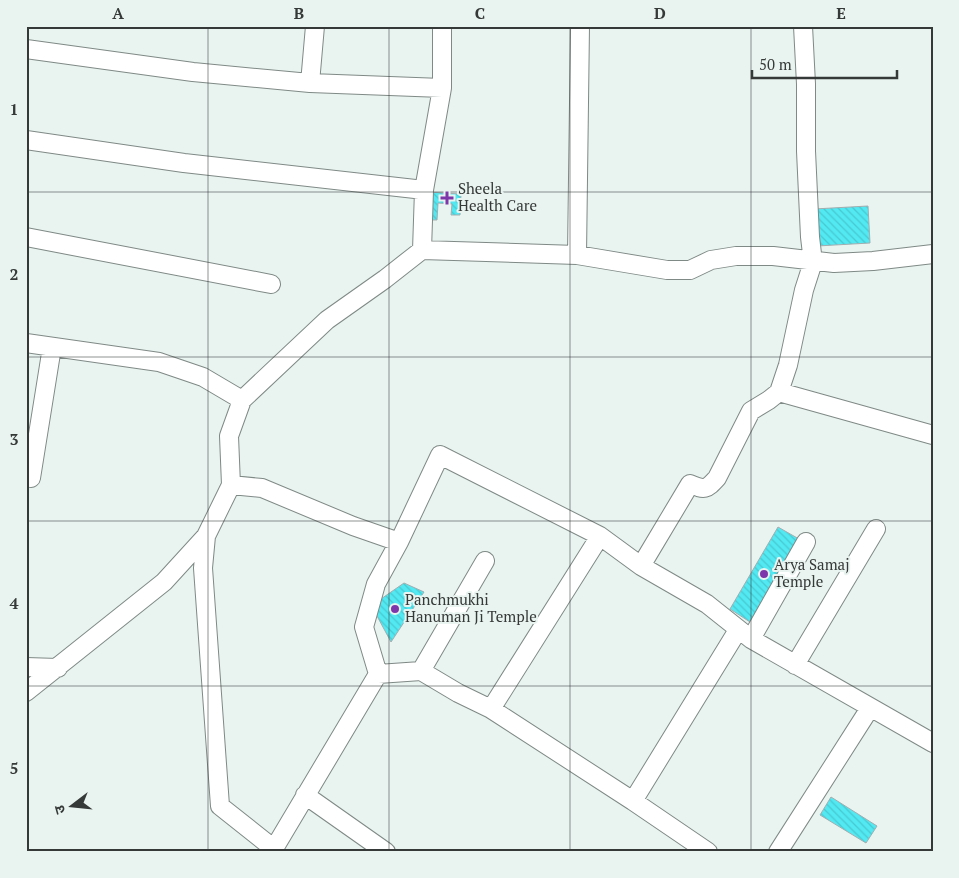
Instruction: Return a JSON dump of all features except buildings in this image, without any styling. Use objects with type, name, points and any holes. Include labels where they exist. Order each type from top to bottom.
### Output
[{"type":"street","points":[[310,83],[315,26]]},
{"type":"street","points":[[422,250],[424,190],[442,88],[442,26]]},
{"type":"street","points":[[576,255],[580,26]]},
{"type":"street","points":[[641,566],[690,484],[703,489],[717,478],[751,411],[770,400],[779,392],[788,365],[804,290],[813,262],[806,152],[806,84],[803,26]]},
{"type":"street","points":[[26,49],[193,72],[310,83],[442,88]]},
{"type":"street","points":[[26,140],[184,163],[424,190]]},
{"type":"street","points":[[26,237],[271,284]]},
{"type":"street","points":[[26,692],[164,582],[206,536],[231,485],[229,436],[242,400],[327,320],[422,250],[576,255],[667,270],[690,270],[711,260],[736,256],[773,256],[813,262],[873,261],[933,254]]},
{"type":"street","points":[[26,343],[159,362],[203,377],[242,400]]},
{"type":"street","points":[[31,478],[52,347]]},
{"type":"street","points":[[779,392],[933,435]]},
{"type":"street","points":[[206,536],[203,568],[220,806],[273,850],[378,674],[364,627],[376,584],[440,455],[600,536],[641,566],[707,604],[745,635],[933,744]]},
{"type":"street","points":[[231,485],[262,488],[353,526],[398,542]]},
{"type":"street","points":[[794,665],[876,529]]},
{"type":"street","points":[[491,709],[600,536]]},
{"type":"street","points":[[633,801],[806,542]]},
{"type":"street","points":[[421,671],[485,561]]},
{"type":"street","points":[[26,667],[58,668]]},
{"type":"street","points":[[378,674],[421,671],[458,693],[491,709],[708,852]]},
{"type":"street","points":[[778,852],[870,708]]},
{"type":"street","points":[[306,795],[386,852]]},
{"type":"place","name":"Sheela Health Care","points":[[447,198]]},
{"type":"place","name":"Arya Samaj Temple","points":[[764,574]]},
{"type":"place","name":"Panchmukhi Hanuman Ji Temple","points":[[395,609]]}]
